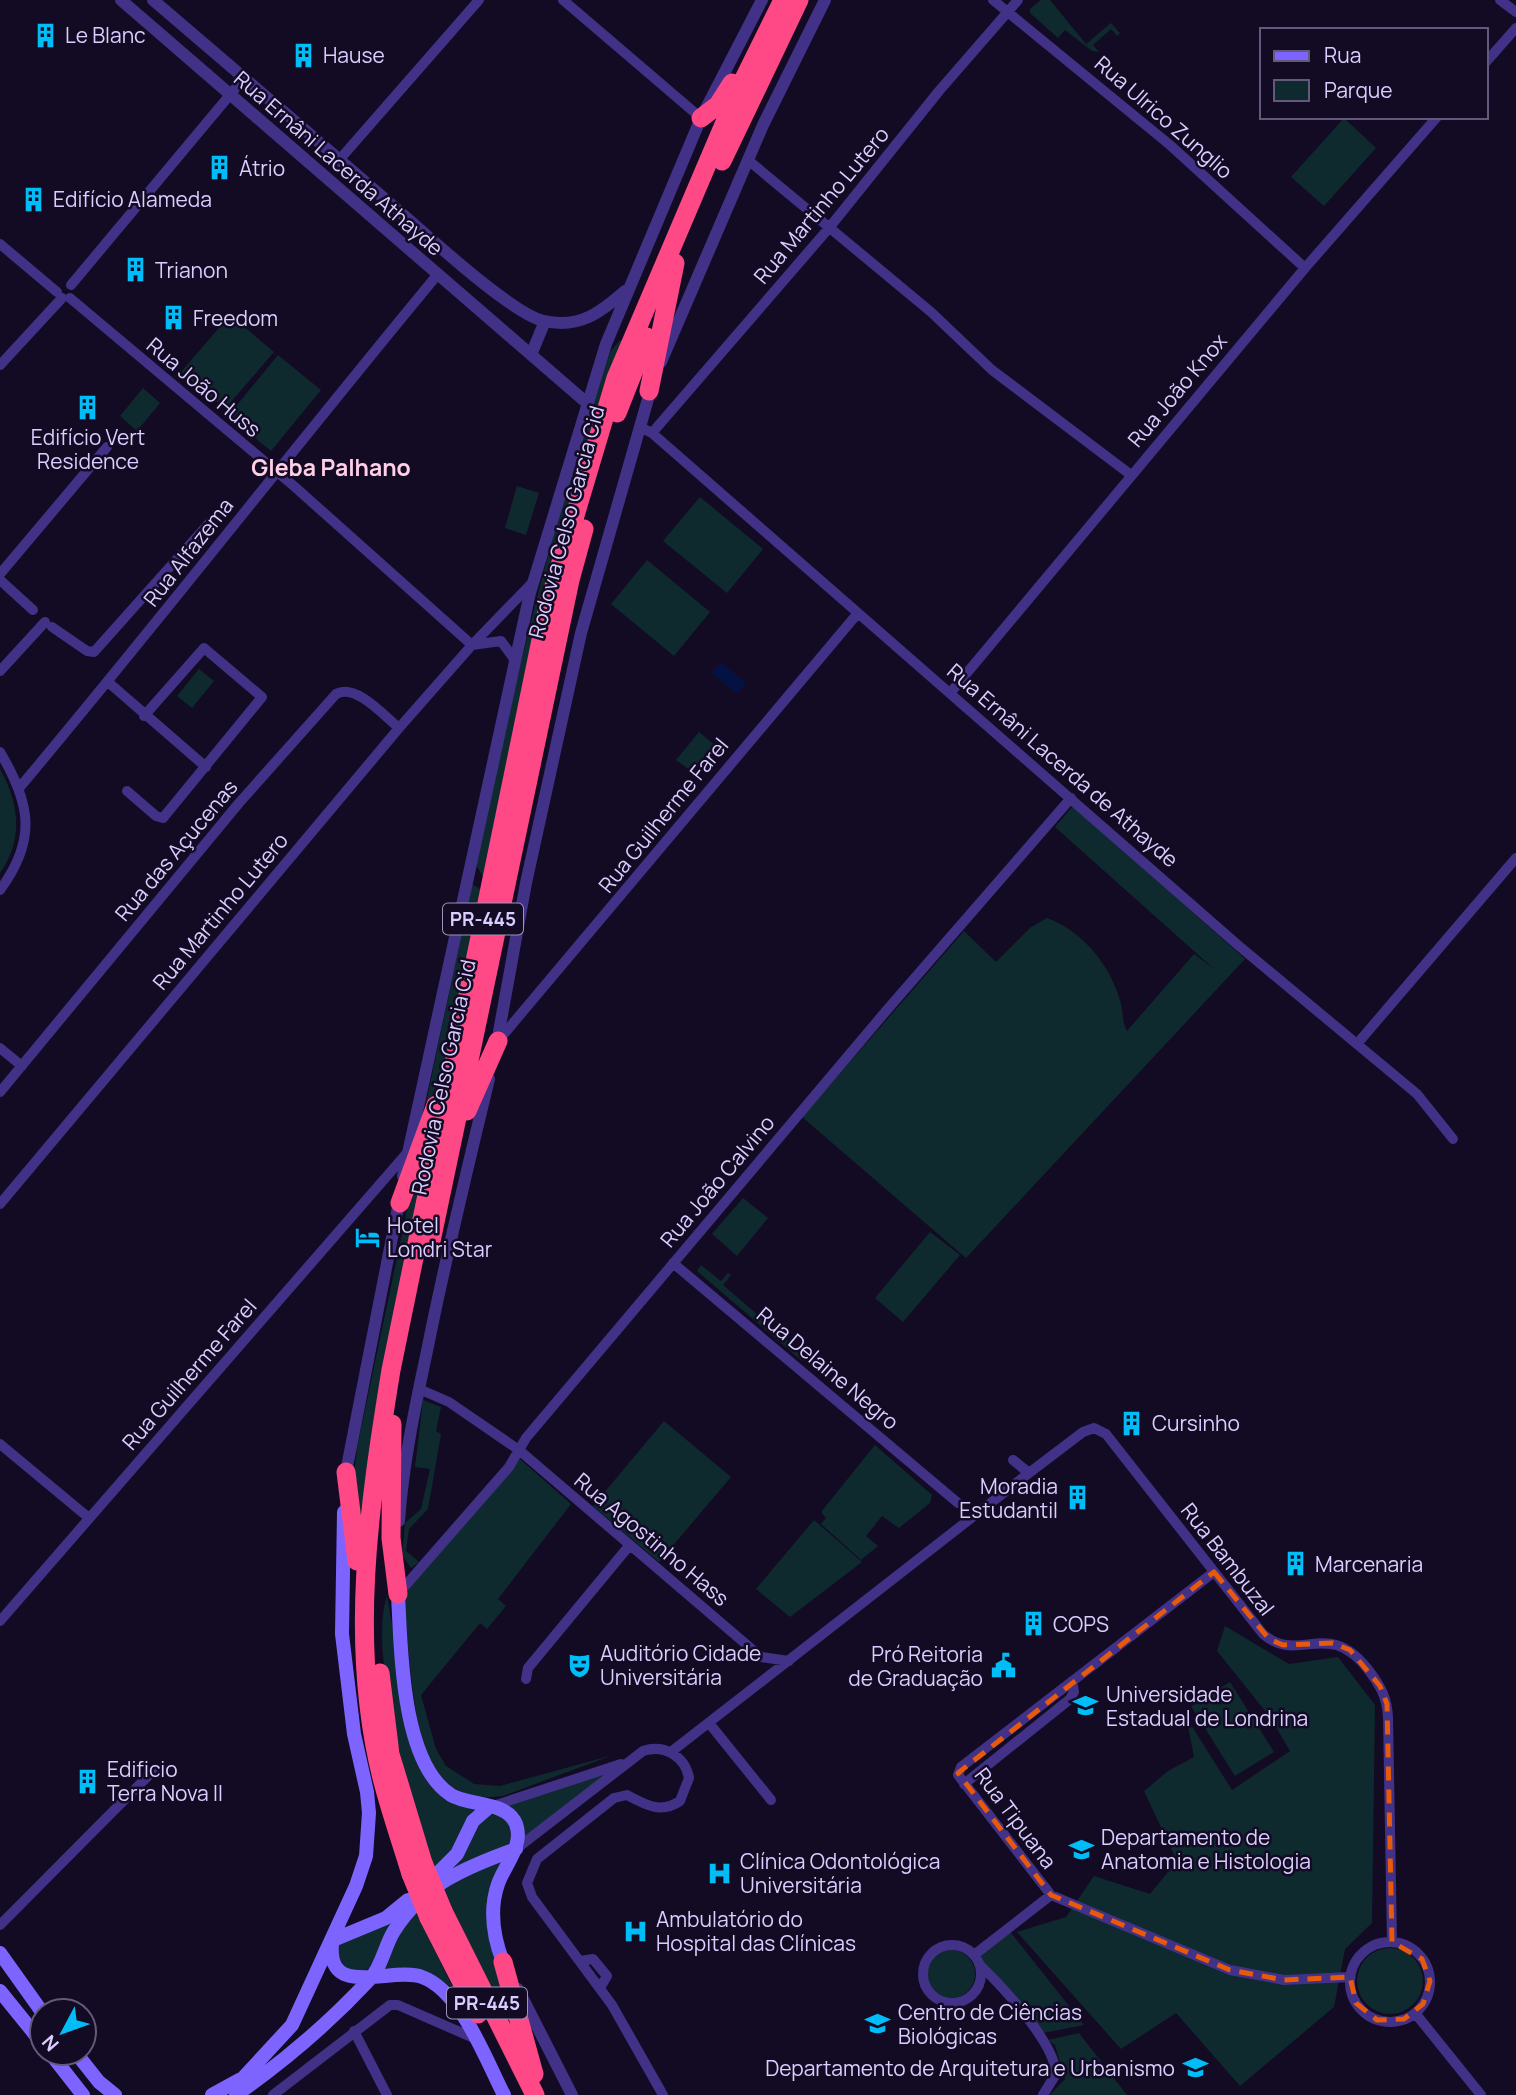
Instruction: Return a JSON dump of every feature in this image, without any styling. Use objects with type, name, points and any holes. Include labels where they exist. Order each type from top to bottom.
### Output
[{"type":"highway","name":"Rodovia Celso Garcia Cid","points":[[417,1868],[390,1754],[378,1658],[375,1591],[392,1424],[570,580],[611,429],[676,263],[780,20],[782,0]]},
{"type":"highway","name":"Rodovia Celso Garcia Cid","points":[[520,2095],[436,1914],[382,1781],[370,1706],[365,1638],[372,1485],[391,1370],[548,606],[615,378],[780,20],[802,0]]},
{"type":"highway","points":[[701,118],[718,105],[780,20]]},
{"type":"highway","points":[[649,391],[676,263]]},
{"type":"highway","points":[[450,1151],[498,1041]]},
{"type":"highway","points":[[400,1203],[454,1062]]},
{"type":"highway","points":[[392,1424],[391,1538],[398,1594]]},
{"type":"highway","points":[[346,1472],[365,1638]]},
{"type":"highway","name":"Rodovia Celso Garcia Cid","points":[[436,1914],[535,2095]]},
{"type":"highway","points":[[503,1962],[540,2095]]},
{"type":"main road","name":"Rodovia Celso Garcia Cid","points":[[212,2095],[243,2078],[292,2025],[333,1940],[361,1873],[369,1821],[367,1792],[354,1734],[343,1659],[341,1565],[346,1472]]},
{"type":"main road","name":"Rodovia Celso Garcia Cid","points":[[398,1594],[406,1685],[422,1761],[445,1791],[462,1800],[501,1810],[513,1819],[518,1834],[516,1849]]},
{"type":"main road","points":[[370,1979],[351,1978],[341,1972],[332,1958],[333,1940],[391,1915],[450,1862],[461,1847],[473,1821],[488,1808]]},
{"type":"main road","points":[[503,1962],[495,1935],[493,1910],[498,1883],[516,1849]]},
{"type":"main road","points":[[236,2095],[315,2032],[370,1979],[403,1917],[437,1885],[457,1871],[516,1849]]},
{"type":"main road","points":[[0,1953],[31,1997]]},
{"type":"main road","name":"PR-445","points":[[370,1979],[399,1973],[432,1981],[453,2001],[504,2095]]},
{"type":"main road","points":[[0,1991],[28,2026]]},
{"type":"main road","points":[[61,2067],[83,2095]]},
{"type":"main road","points":[[87,2067],[99,2082],[115,2095]]},
{"type":"street","name":"Rua Ernâni Lacerda Athayde","points":[[121,0],[438,274],[453,258],[153,0]]},
{"type":"street","points":[[340,159],[479,0]]},
{"type":"street","points":[[563,0],[701,118]]},
{"type":"street","name":"Rodovia Celso Garcia Cid","points":[[346,1472],[400,1203],[407,1153],[533,582],[606,344],[701,118],[762,0]]},
{"type":"street","name":"Rodovia Celso Garcia Cid","points":[[398,1594],[400,1514],[419,1389],[446,1255],[498,1041],[526,883],[581,633],[608,528],[649,391],[748,160],[825,0]]},
{"type":"street","name":"Rua Ulrico Zunglio","points":[[993,0],[1170,145],[1304,268]]},
{"type":"street","name":"Rua Martinho Lutero","points":[[652,433],[829,228],[1018,0]]},
{"type":"street","points":[[1500,0],[1516,12]]},
{"type":"street","points":[[1488,60],[1516,28]]},
{"type":"street","points":[[0,365],[63,296],[74,292],[71,285],[244,78]]},
{"type":"street","name":"Rua João Knox","points":[[951,692],[1304,268],[1435,119]]},
{"type":"street","points":[[748,160],[931,312],[992,370],[1131,475]]},
{"type":"street","name":"Rua João Huss","points":[[0,244],[275,471],[472,645]]},
{"type":"street","points":[[453,258],[523,312],[545,321],[575,321],[597,316],[628,289]]},
{"type":"street","points":[[438,274],[588,404]]},
{"type":"street","name":"Rua Alfazema","points":[[20,787],[181,594],[275,471],[438,274]]},
{"type":"street","points":[[531,355],[545,321]]},
{"type":"street","name":"Rua Ernâni Lacerda de Athayde","points":[[640,426],[652,433],[951,692],[1239,946],[1417,1094],[1453,1139]]},
{"type":"street","points":[[0,574],[107,447]]},
{"type":"street","points":[[0,580],[43,620],[87,651],[94,652],[210,522]]},
{"type":"street","points":[[472,645],[533,582]]},
{"type":"street","name":"Rua Guilherme Farel","points":[[498,1041],[858,613]]},
{"type":"street","points":[[0,671],[43,620]]},
{"type":"street","points":[[472,645],[501,642],[515,660]]},
{"type":"street","name":"Rua Martinho Lutero","points":[[0,1204],[399,728],[472,645]]},
{"type":"street","points":[[127,791],[156,816],[163,818],[262,699],[259,693],[204,648],[144,716]]},
{"type":"street","points":[[108,682],[206,767]]},
{"type":"street","name":"Rua das Açucenas","points":[[0,1092],[239,803],[335,694],[345,691],[357,694],[399,728]]},
{"type":"street","points":[[0,752],[20,787],[27,829],[22,856],[0,890]]},
{"type":"street","name":"Rua João Calvino","points":[[398,1594],[509,1467],[519,1450],[673,1263],[1071,798]]},
{"type":"street","points":[[1357,1044],[1516,858]]},
{"type":"street","points":[[0,1048],[22,1066]]},
{"type":"street","name":"Rua Guilherme Farel","points":[[0,1621],[407,1153]]},
{"type":"street","name":"Rua Delaine Negro","points":[[673,1263],[958,1503]]},
{"type":"street","name":"Rua Agostinho Hass","points":[[419,1389],[449,1402],[519,1450],[761,1657],[789,1661]]},
{"type":"street","name":"Rua Bambuzal","points":[[671,1752],[1029,1473],[1090,1428],[1101,1430],[1269,1639],[1283,1645],[1341,1645],[1359,1657],[1384,1694],[1388,1717],[1392,1942]]},
{"type":"street","points":[[0,1444],[89,1518]]},
{"type":"street","points":[[1013,1460],[1029,1473]]},
{"type":"street","points":[[526,1679],[528,1668],[629,1546]]},
{"type":"street","name":"Rua Tipuana","points":[[1214,1572],[1072,1681],[1074,1692],[1070,1699],[964,1784],[1051,1895],[1230,1970],[1284,1980],[1350,1977]]},
{"type":"street","points":[[709,1723],[771,1800]]},
{"type":"street","points":[[516,1849],[643,1751],[659,1749],[671,1752],[684,1763],[689,1773],[688,1785],[680,1801],[663,1808],[646,1805],[627,1795],[616,1797],[545,1852],[530,1870],[527,1883],[532,1897],[580,1961],[593,1959],[607,1976],[600,1988],[637,2044],[663,2095]]},
{"type":"street","points":[[488,1808],[627,1763]]},
{"type":"street","points":[[0,1925],[4,1916],[155,1769]]},
{"type":"street","points":[[976,1960],[1051,1895]]},
{"type":"street","points":[[1392,1942],[1414,1950],[1427,1969],[1428,1993],[1415,2013],[1390,2022],[1377,2020],[1356,2003],[1350,1977],[1360,1955],[1380,1943],[1392,1942]]},
{"type":"street","points":[[976,1960],[979,1983],[975,1991],[959,2002],[941,2000],[927,1988],[923,1969],[934,1951],[949,1945],[958,1946],[976,1960],[1007,1995],[1053,2058],[1056,2074],[1043,2095]]},
{"type":"street","points":[[503,1962],[572,2095]]},
{"type":"street","points":[[273,2095],[390,2004],[405,2007],[476,2039]]},
{"type":"street","points":[[1415,2013],[1481,2095]]},
{"type":"street","points":[[354,2031],[387,2095]]},
{"type":"highlighted area","points":[[1214,1572],[1269,1639],[1283,1645],[1333,1643],[1350,1650],[1380,1686],[1387,1704],[1392,1942],[1422,1959],[1430,1981],[1423,2004],[1404,2019],[1377,2020],[1356,2003],[1350,1977],[1284,1980],[1230,1970],[1051,1895],[958,1773]]},
{"type":"green space","points":[[1041,0],[1050,0],[1086,44],[1111,23],[1120,33],[1117,36],[1111,29],[1093,45],[1099,52],[1092,51],[1065,30],[1058,38],[1030,13],[1030,9]]},
{"type":"green space","points":[[1343,119],[1376,148],[1324,206],[1291,177]]},
{"type":"green space","points":[[230,315],[274,352],[225,409],[181,372]]},
{"type":"green space","points":[[626,340],[484,878],[476,865],[535,604],[563,501],[579,450],[583,450],[580,448],[610,352],[619,341]]},
{"type":"green space","points":[[278,355],[321,390],[271,451],[228,416]]},
{"type":"green space","points":[[143,388],[160,403],[137,431],[120,416]]},
{"type":"green space","points":[[517,486],[539,493],[526,535],[505,528]]},
{"type":"green space","points":[[700,497],[763,549],[727,593],[663,541]]},
{"type":"green space","points":[[647,560],[710,612],[674,656],[611,604]]},
{"type":"green space","points":[[199,669],[214,681],[192,708],[177,696]]},
{"type":"green space","points":[[699,732],[716,746],[694,773],[676,760]]},
{"type":"green space","points":[[0,769],[15,808],[16,834],[8,860],[0,873]]},
{"type":"green space","points":[[1073,806],[1245,959],[966,1258],[802,1117],[964,931],[996,962],[1031,927],[1047,918],[1060,924],[1084,941],[1103,964],[1117,990],[1127,1031],[1194,954],[1213,968],[1055,827]]},
{"type":"green space","points":[[472,884],[485,892],[444,1075],[425,1108]]},
{"type":"green space","points":[[430,1129],[362,1532],[353,1480],[358,1443],[414,1177]]},
{"type":"green space","points":[[743,1198],[768,1218],[737,1256],[712,1234]]},
{"type":"green space","points":[[930,1232],[960,1255],[903,1322],[875,1298]]},
{"type":"green space","points":[[701,1265],[721,1281],[728,1273],[731,1275],[723,1285],[806,1356],[802,1361],[697,1271]]},
{"type":"green space","points":[[423,1400],[441,1407],[436,1431],[441,1434],[428,1509],[409,1529],[406,1551],[419,1562],[411,1568],[402,1555],[405,1523],[421,1509],[430,1469],[415,1467]]},
{"type":"green space","points":[[664,1421],[731,1477],[659,1562],[593,1506]]},
{"type":"green space","points":[[875,1445],[932,1495],[930,1503],[899,1528],[882,1516],[866,1536],[878,1546],[861,1560],[821,1524],[826,1518],[821,1512]]},
{"type":"green space","points":[[520,1459],[571,1504],[498,1599],[506,1606],[487,1629],[480,1623],[421,1695],[436,1749],[446,1766],[474,1784],[500,1786],[613,1755],[503,1796],[476,1796],[445,1782],[429,1759],[417,1715],[403,1595]]},
{"type":"green space","points":[[814,1520],[862,1562],[790,1617],[756,1589]]},
{"type":"green space","points":[[387,1596],[415,1754],[476,1809],[456,1847],[435,1869],[415,1810],[395,1732],[383,1655],[382,1622]]},
{"type":"green space","points":[[1225,1626],[1289,1664],[1338,1657],[1375,1705],[1372,1923],[1345,1949],[1334,2007],[1240,2086],[1176,2013],[1121,2049],[1017,1932],[1066,1917],[1094,1876],[1150,1894],[1177,1861],[1144,1791],[1168,1771],[1194,1757],[1186,1717],[1232,1790],[1290,1751],[1270,1717],[1217,1651]]},
{"type":"green space","points":[[1230,1682],[1274,1752],[1235,1776],[1191,1706]]},
{"type":"green space","points":[[602,1774],[607,1775],[524,1837],[505,1807]]},
{"type":"green space","points":[[491,1813],[500,1815],[511,1826],[510,1844],[455,1867],[476,1823]]},
{"type":"green space","points":[[502,1862],[487,1928],[513,2033],[442,1887],[490,1863]]},
{"type":"green space","points":[[415,1910],[454,1990],[421,1971],[403,1968],[383,1970],[388,1949]]},
{"type":"green space","points":[[396,1917],[369,1968],[365,1971],[345,1969],[337,1952],[339,1944]]},
{"type":"green space","points":[[1008,1929],[1084,2025],[1038,2034],[976,1954]]},
{"type":"green space","points":[[1390,1948],[1413,1958],[1423,1981],[1413,2004],[1390,2014],[1367,2004],[1357,1981],[1367,1958]]},
{"type":"green space","points":[[951,1950],[968,1957],[975,1974],[968,1991],[951,1998],[934,1991],[927,1974],[934,1957]]},
{"type":"green space","points":[[1079,2033],[1127,2095],[1050,2095],[1065,2079],[1055,2045],[1048,2040]]},
{"type":"shaded area","points":[[721,662],[746,683],[737,694],[711,673]]},
{"type":"place","name":"Le Blanc","points":[[45,35]]},
{"type":"place","name":"Hause","points":[[303,55]]},
{"type":"place","name":"Átrio","points":[[219,168]]},
{"type":"place","name":"Edifício Alameda","points":[[33,199]]},
{"type":"place","name":"Trianon","points":[[135,270]]},
{"type":"place","name":"Freedom","points":[[173,318]]},
{"type":"place","name":"Edifício Vert Residence","points":[[88,408]]},
{"type":"place","name":"Hotel Londri Star","points":[[367,1237]]},
{"type":"place","name":"Cursinho","points":[[1132,1423]]},
{"type":"place","name":"Moradia Estudantil","points":[[1078,1498]]},
{"type":"place","name":"Marcenaria","points":[[1295,1564]]},
{"type":"place","name":"COPS","points":[[1033,1624]]},
{"type":"place","name":"Auditório Cidade Universitária","points":[[580,1665]]},
{"type":"place","name":"Pró Reitoria de Graduação","points":[[1003,1666]]},
{"type":"place","name":"Universidade Estadual de Londrina","points":[[1086,1706]]},
{"type":"place","name":"Edificio Terra Nova II","points":[[87,1781]]},
{"type":"place","name":"Departamento de Anatomia e Histologia","points":[[1081,1849]]},
{"type":"place","name":"Clínica Odontológica Universitária","points":[[720,1873]]},
{"type":"place","name":"Ambulatório do Hospital das Clínicas","points":[[636,1931]]},
{"type":"place","name":"Centro de Ciências Biológicas","points":[[878,2024]]},
{"type":"place","name":"Departamento de Arquitetura e Urbanismo","points":[[1195,2068]]},
{"type":"district","name":"Gleba Palhano","points":[[331,467]]}]
